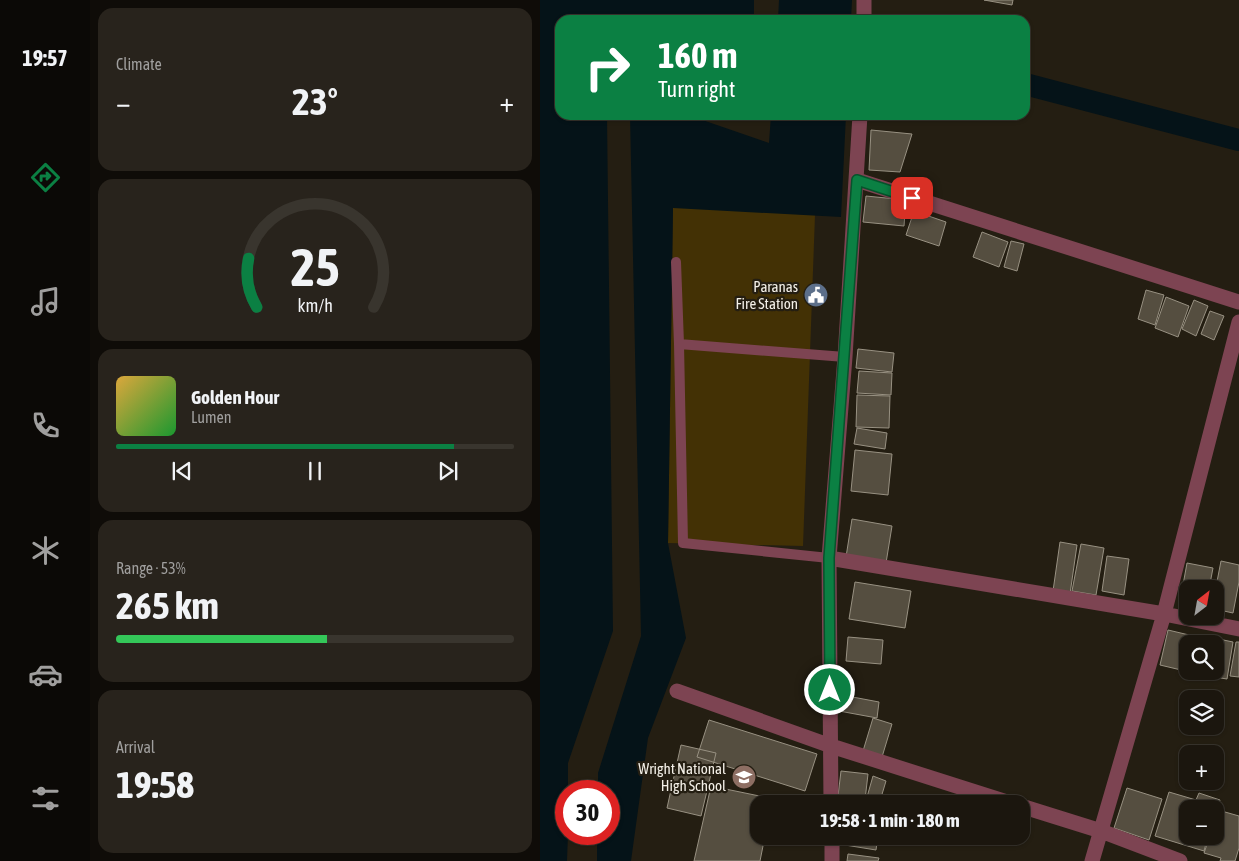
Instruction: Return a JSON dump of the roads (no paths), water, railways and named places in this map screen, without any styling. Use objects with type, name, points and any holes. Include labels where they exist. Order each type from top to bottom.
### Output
[{"type":"street","points":[[864,0],[864,15]]},
{"type":"street","points":[[831,795],[829,558],[845,357],[860,120]]},
{"type":"street","points":[[857,180],[1239,302]]},
{"type":"street","points":[[1092,861],[1164,614],[1239,322]]},
{"type":"street","points":[[829,558],[1164,614],[1239,629]]},
{"type":"street","points":[[677,691],[831,746],[985,795]]},
{"type":"street","points":[[1030,809],[1180,861]]},
{"type":"street","points":[[832,845],[832,861]]},
{"type":"lane","points":[[676,262],[682,543],[829,558]]},
{"type":"lane","points":[[678,344],[845,357]]},
{"type":"waterway","points":[[1030,85],[1239,140]]},
{"type":"place","name":"Paranas Fire Station","points":[[816,295]]},
{"type":"place","name":"Wright National High School","points":[[744,777]]}]
